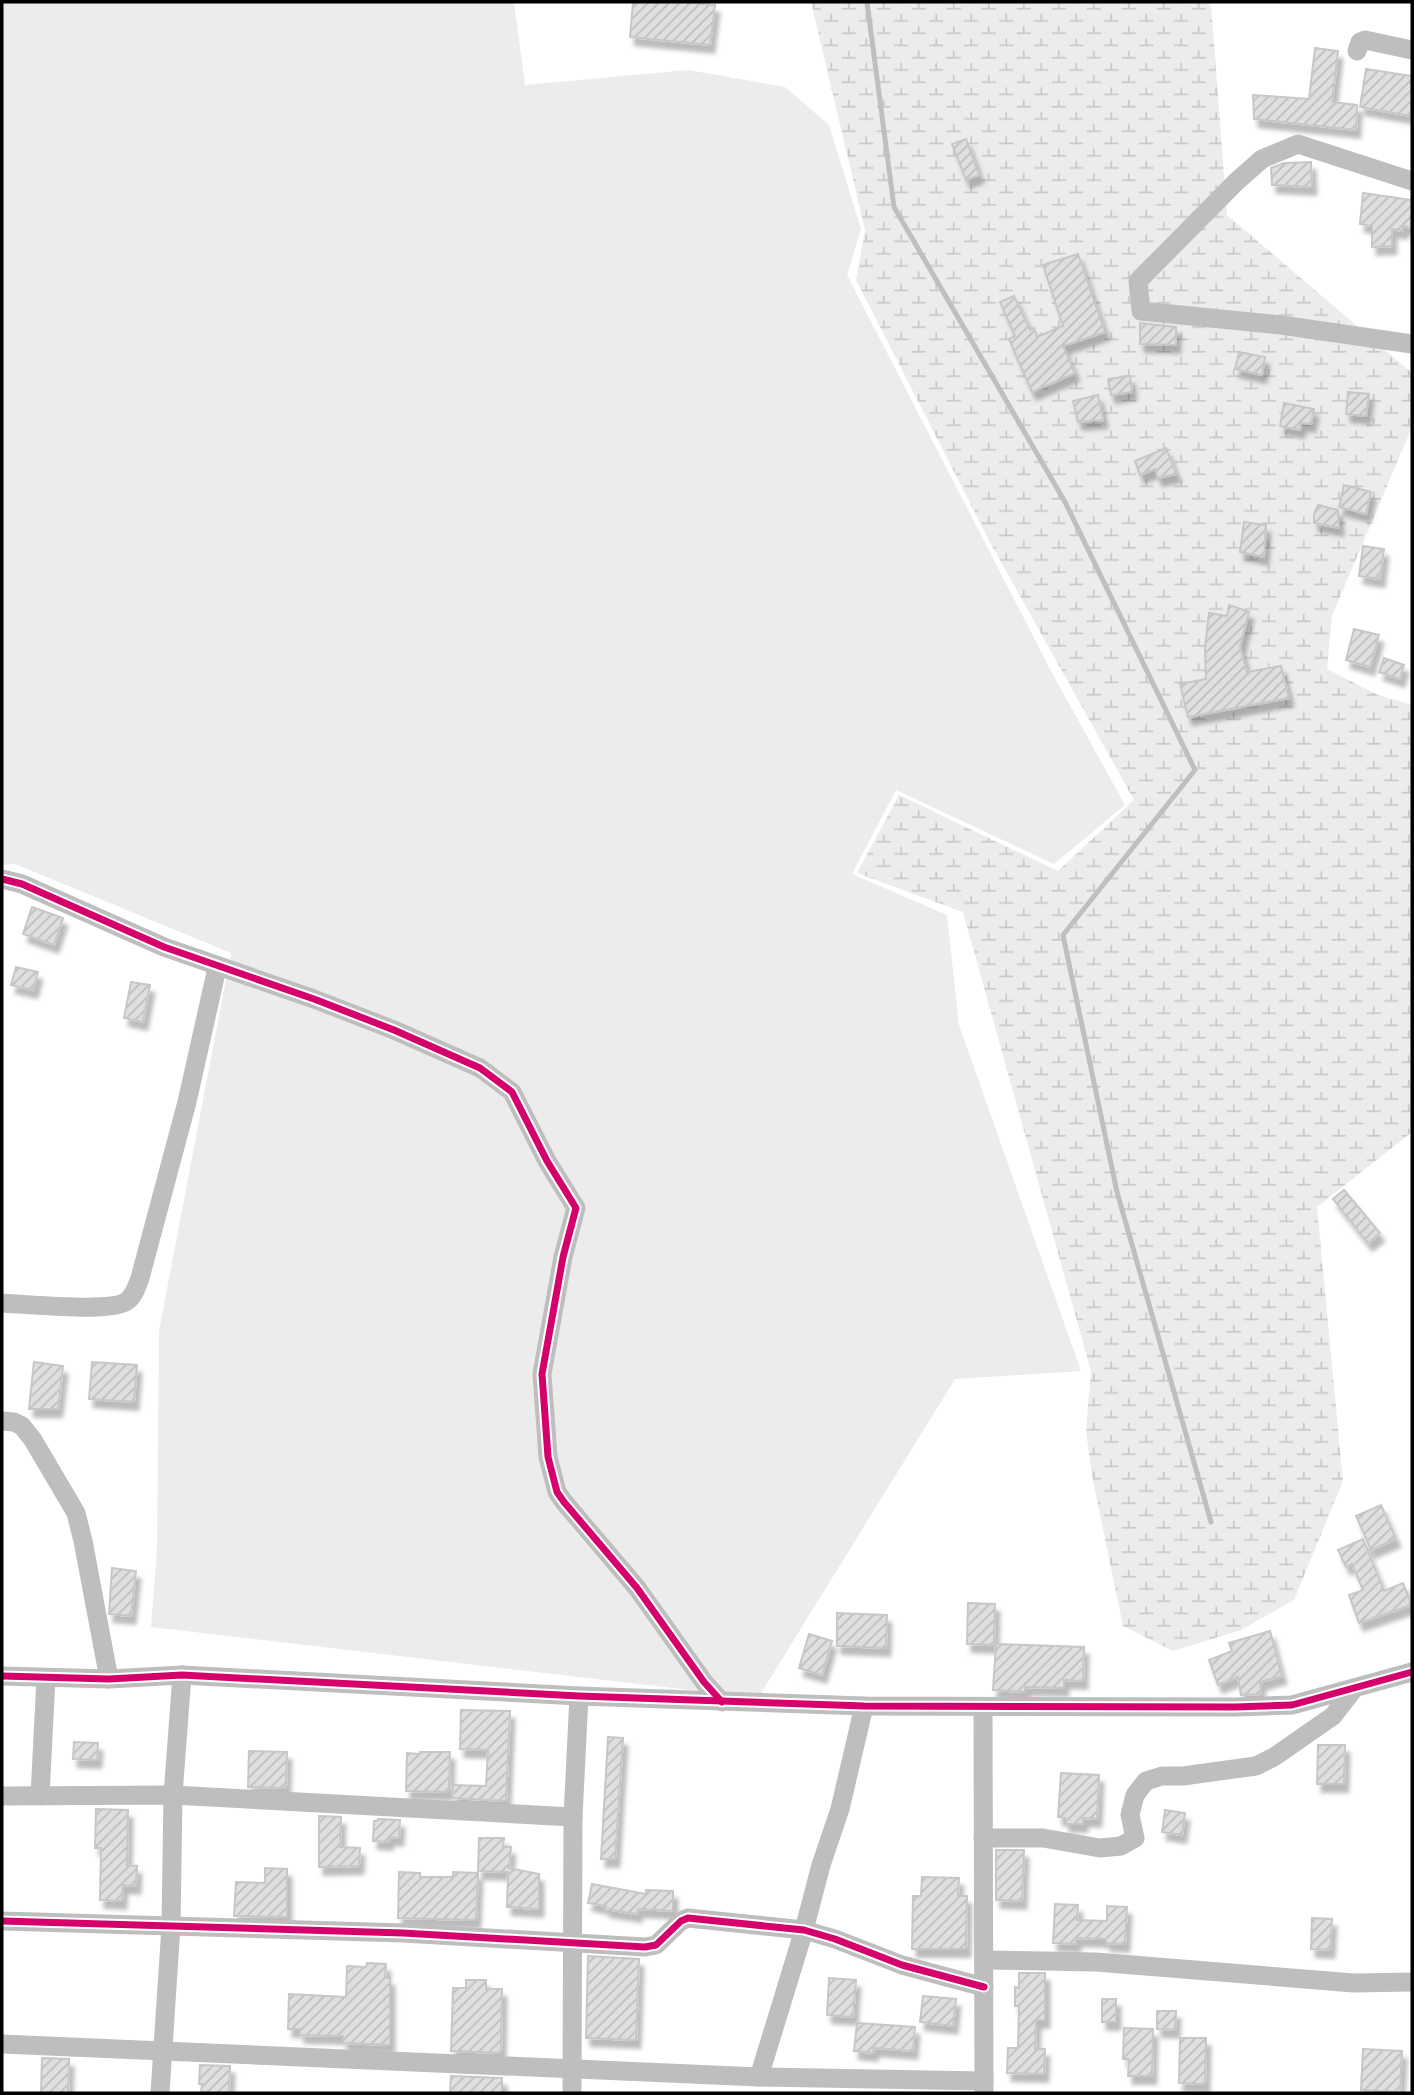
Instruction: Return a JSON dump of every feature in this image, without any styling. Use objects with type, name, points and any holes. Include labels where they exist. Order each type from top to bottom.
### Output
[{"type":"street","points":[[1357,51],[1360,42],[1365,40],[1412,50]]},
{"type":"street","points":[[1412,181],[1298,144],[1262,159],[1138,281],[1141,311],[1281,325],[1412,344]]},
{"type":"street","points":[[2,879],[22,884],[217,968],[314,999],[394,1030],[480,1068],[512,1092],[547,1161],[576,1208],[563,1257],[542,1374],[551,1477],[557,1492],[637,1588],[704,1682],[722,1702]]},
{"type":"street","points":[[2,1303],[106,1307],[126,1302],[132,1296],[141,1278],[184,1112],[217,968]]},
{"type":"street","points":[[2,1421],[22,1426],[76,1513],[109,1679]]},
{"type":"street","points":[[2,1676],[109,1679],[182,1675],[722,1702],[984,1707],[1269,1706],[1292,1704],[1353,1690],[1412,1672]]},
{"type":"street","points":[[160,2093],[171,1926],[173,1795],[182,1675]]},
{"type":"street","points":[[40,1796],[46,1678]]},
{"type":"street","points":[[983,1838],[1043,1838],[1100,1848],[1121,1846],[1135,1838],[1130,1815],[1135,1795],[1146,1781],[1162,1776],[1256,1766],[1274,1757],[1333,1716],[1353,1690]]},
{"type":"street","points":[[572,2093],[573,1818],[579,1696]]},
{"type":"street","points":[[759,2077],[840,1809],[864,1706]]},
{"type":"street","points":[[2,2044],[984,2087],[984,1707]]},
{"type":"street","points":[[2,1796],[173,1795],[573,1818]]},
{"type":"street","points":[[2,1921],[402,1933],[656,1945],[681,1920],[688,1918],[804,1930],[902,1965],[984,1987]]},
{"type":"street","points":[[985,1960],[1096,1962],[1353,1983],[1412,1982]]},
{"type":"green space","points":[[2,2],[514,2],[525,85],[688,70],[785,87],[829,125],[861,229],[847,275],[1051,671],[1125,805],[1054,864],[896,790],[852,874],[947,915],[959,1025],[1081,1371],[955,1379],[758,1698],[151,1627],[157,1550],[159,1331],[231,953],[15,864],[2,865]]},
{"type":"green space","points":[[811,2],[1211,2],[1227,215],[1412,373],[1412,427],[1332,616],[1327,669],[1378,695],[1412,705],[1412,1132],[1317,1207],[1343,1481],[1294,1600],[1241,1630],[1173,1651],[1123,1626],[1092,1476],[1086,1430],[1091,1371],[963,912],[857,873],[899,795],[1058,871],[1134,800],[991,544],[856,280],[865,230]]},
{"type":"building","points":[[633,2],[715,5],[710,45],[630,37]]},
{"type":"building","points":[[1315,48],[1338,51],[1332,102],[1357,105],[1356,130],[1254,119],[1253,95],[1309,99]]},
{"type":"building","points":[[1366,69],[1412,76],[1411,116],[1360,107]]},
{"type":"building","points":[[966,139],[979,175],[966,180],[952,144]]},
{"type":"building","points":[[1311,162],[1312,187],[1272,185],[1271,168],[1284,163]]},
{"type":"building","points":[[1363,193],[1412,200],[1412,228],[1403,226],[1403,231],[1392,229],[1392,246],[1372,247],[1372,226],[1360,224]]},
{"type":"building","points":[[1078,254],[1105,332],[1063,346],[1075,373],[1032,392],[1009,339],[1015,336],[1000,302],[1014,296],[1030,330],[1034,328],[1037,337],[1063,326],[1043,265]]},
{"type":"building","points":[[1140,323],[1176,327],[1176,345],[1140,344]]},
{"type":"building","points":[[1239,352],[1265,357],[1262,375],[1235,369]]},
{"type":"building","points":[[1130,376],[1132,392],[1111,395],[1108,379]]},
{"type":"building","points":[[1348,392],[1369,394],[1366,416],[1346,414]]},
{"type":"building","points":[[1098,395],[1103,420],[1078,422],[1073,401]]},
{"type":"building","points":[[1284,403],[1314,409],[1311,424],[1301,423],[1300,430],[1280,426]]},
{"type":"building","points":[[1166,448],[1176,474],[1158,478],[1155,469],[1140,475],[1135,461]]},
{"type":"building","points":[[1344,485],[1371,492],[1366,514],[1339,507]]},
{"type":"building","points":[[1318,505],[1338,510],[1339,528],[1314,523]]},
{"type":"building","points":[[1244,522],[1266,525],[1264,557],[1240,552]]},
{"type":"building","points":[[1363,546],[1384,549],[1380,579],[1359,576]]},
{"type":"building","points":[[1229,605],[1249,612],[1240,647],[1247,672],[1281,666],[1289,698],[1188,717],[1180,684],[1206,679],[1205,648],[1209,613],[1227,616]]},
{"type":"building","points":[[1354,629],[1379,635],[1370,667],[1346,660]]},
{"type":"building","points":[[1384,658],[1404,665],[1400,679],[1379,672]]},
{"type":"building","points":[[32,907],[63,918],[54,945],[23,934]]},
{"type":"building","points":[[16,967],[38,972],[33,990],[11,985]]},
{"type":"building","points":[[131,982],[150,985],[143,1022],[124,1018]]},
{"type":"building","points":[[1344,1190],[1380,1233],[1368,1243],[1333,1199]]},
{"type":"building","points":[[34,1362],[63,1366],[58,1409],[29,1409]]},
{"type":"building","points":[[92,1362],[137,1365],[134,1402],[89,1399]]},
{"type":"building","points":[[1381,1505],[1396,1539],[1371,1550],[1356,1516]]},
{"type":"building","points":[[1363,1539],[1384,1591],[1403,1583],[1412,1605],[1359,1623],[1349,1595],[1363,1590],[1352,1564],[1346,1567],[1338,1550]]},
{"type":"building","points":[[112,1568],[136,1571],[131,1616],[109,1614]]},
{"type":"building","points":[[968,1603],[995,1604],[994,1645],[967,1644]]},
{"type":"building","points":[[837,1613],[887,1615],[886,1648],[837,1646]]},
{"type":"building","points":[[1270,1631],[1282,1676],[1260,1682],[1261,1694],[1241,1695],[1238,1677],[1218,1685],[1209,1660],[1232,1651],[1229,1643]]},
{"type":"building","points":[[809,1634],[832,1641],[822,1675],[799,1668]]},
{"type":"building","points":[[996,1644],[1084,1647],[1083,1681],[1064,1680],[1064,1688],[1025,1687],[1025,1692],[993,1690]]},
{"type":"building","points":[[461,1710],[510,1711],[506,1801],[452,1798],[453,1785],[486,1786],[488,1750],[460,1749]]},
{"type":"building","points":[[608,1737],[623,1738],[615,1859],[601,1859]]},
{"type":"building","points":[[74,1742],[98,1743],[97,1760],[73,1759]]},
{"type":"building","points":[[1318,1745],[1345,1745],[1344,1784],[1317,1784]]},
{"type":"building","points":[[249,1751],[287,1752],[286,1788],[248,1787]]},
{"type":"building","points":[[450,1752],[449,1792],[406,1791],[407,1753]]},
{"type":"building","points":[[1061,1773],[1099,1775],[1097,1819],[1083,1818],[1083,1824],[1065,1824],[1065,1818],[1058,1817]]},
{"type":"building","points":[[96,1809],[128,1810],[127,1865],[137,1866],[136,1886],[123,1885],[122,1901],[100,1900],[101,1848],[95,1848]]},
{"type":"building","points":[[1165,1810],[1185,1813],[1182,1835],[1162,1832]]},
{"type":"building","points":[[319,1816],[341,1817],[340,1847],[360,1848],[359,1866],[319,1867]]},
{"type":"building","points":[[400,1820],[399,1838],[389,1837],[388,1842],[373,1841],[374,1821]]},
{"type":"building","points":[[479,1838],[504,1838],[503,1847],[511,1847],[509,1868],[539,1874],[539,1909],[507,1907],[508,1872],[478,1871]]},
{"type":"building","points":[[996,1850],[1024,1850],[1022,1901],[996,1900]]},
{"type":"building","points":[[265,1868],[287,1869],[287,1917],[234,1916],[236,1882],[265,1883]]},
{"type":"building","points":[[399,1872],[420,1873],[420,1877],[453,1877],[453,1872],[478,1873],[476,1920],[398,1918]]},
{"type":"building","points":[[922,1877],[959,1878],[958,1896],[967,1896],[966,1949],[912,1949],[913,1896],[921,1896]]},
{"type":"building","points":[[592,1884],[646,1894],[646,1890],[673,1891],[673,1911],[638,1909],[637,1914],[605,1909],[606,1906],[588,1903]]},
{"type":"building","points":[[1055,1904],[1078,1905],[1077,1920],[1107,1921],[1107,1906],[1127,1907],[1125,1944],[1106,1943],[1106,1939],[1076,1938],[1076,1944],[1053,1943]]},
{"type":"building","points":[[1312,1918],[1332,1919],[1330,1950],[1311,1949]]},
{"type":"building","points":[[588,1956],[639,1959],[636,2040],[586,2038]]},
{"type":"building","points":[[367,1963],[386,1964],[385,1978],[390,1978],[390,2045],[343,2043],[343,2036],[300,2035],[300,2029],[288,2029],[289,1994],[346,1997],[347,1966],[366,1967]]},
{"type":"building","points":[[1019,1973],[1045,1973],[1045,2020],[1036,2020],[1035,2049],[1045,2049],[1044,2074],[1007,2073],[1008,2048],[1018,2048],[1019,2006],[1015,2006],[1015,1987],[1019,1988]]},
{"type":"building","points":[[829,1978],[856,1980],[853,2017],[827,2015]]},
{"type":"building","points":[[466,1980],[486,1980],[486,1989],[502,1989],[501,2053],[451,2051],[453,1988],[466,1988]]},
{"type":"building","points":[[923,1996],[956,1999],[953,2026],[920,2022]]},
{"type":"building","points":[[1102,1999],[1116,1999],[1116,2022],[1102,2022]]},
{"type":"building","points":[[1157,2011],[1176,2011],[1175,2030],[1157,2029]]},
{"type":"building","points":[[857,2023],[915,2027],[913,2051],[874,2048],[873,2053],[854,2051]]},
{"type":"building","points":[[1124,2028],[1153,2029],[1152,2076],[1128,2076],[1129,2059],[1123,2059]]},
{"type":"building","points":[[1180,2038],[1206,2038],[1205,2084],[1179,2083]]},
{"type":"building","points":[[1363,2049],[1402,2051],[1400,2092],[1361,2090]]},
{"type":"building","points":[[42,2058],[69,2059],[68,2093],[41,2093]]},
{"type":"building","points":[[200,2065],[230,2066],[229,2093],[201,2093]]},
{"type":"building","points":[[451,2076],[502,2078],[502,2093],[450,2093]]},
{"type":"waterway","points":[[867,2],[894,207],[1065,502],[1195,770],[1063,935],[1117,1192],[1211,1522]]},
{"type":"cycle path","points":[[2,879],[22,884],[164,947],[394,1030],[480,1068],[512,1092],[547,1161],[576,1208],[563,1257],[542,1374],[548,1457],[557,1492],[637,1588],[704,1682],[722,1702]]},
{"type":"cycle path","points":[[2,1676],[109,1679],[182,1675],[579,1696],[864,1706],[1235,1707],[1292,1705],[1412,1672]]},
{"type":"cycle path","points":[[2,1921],[403,1933],[645,1947],[656,1945],[681,1921],[688,1918],[804,1930],[902,1965],[984,1987]]}]
